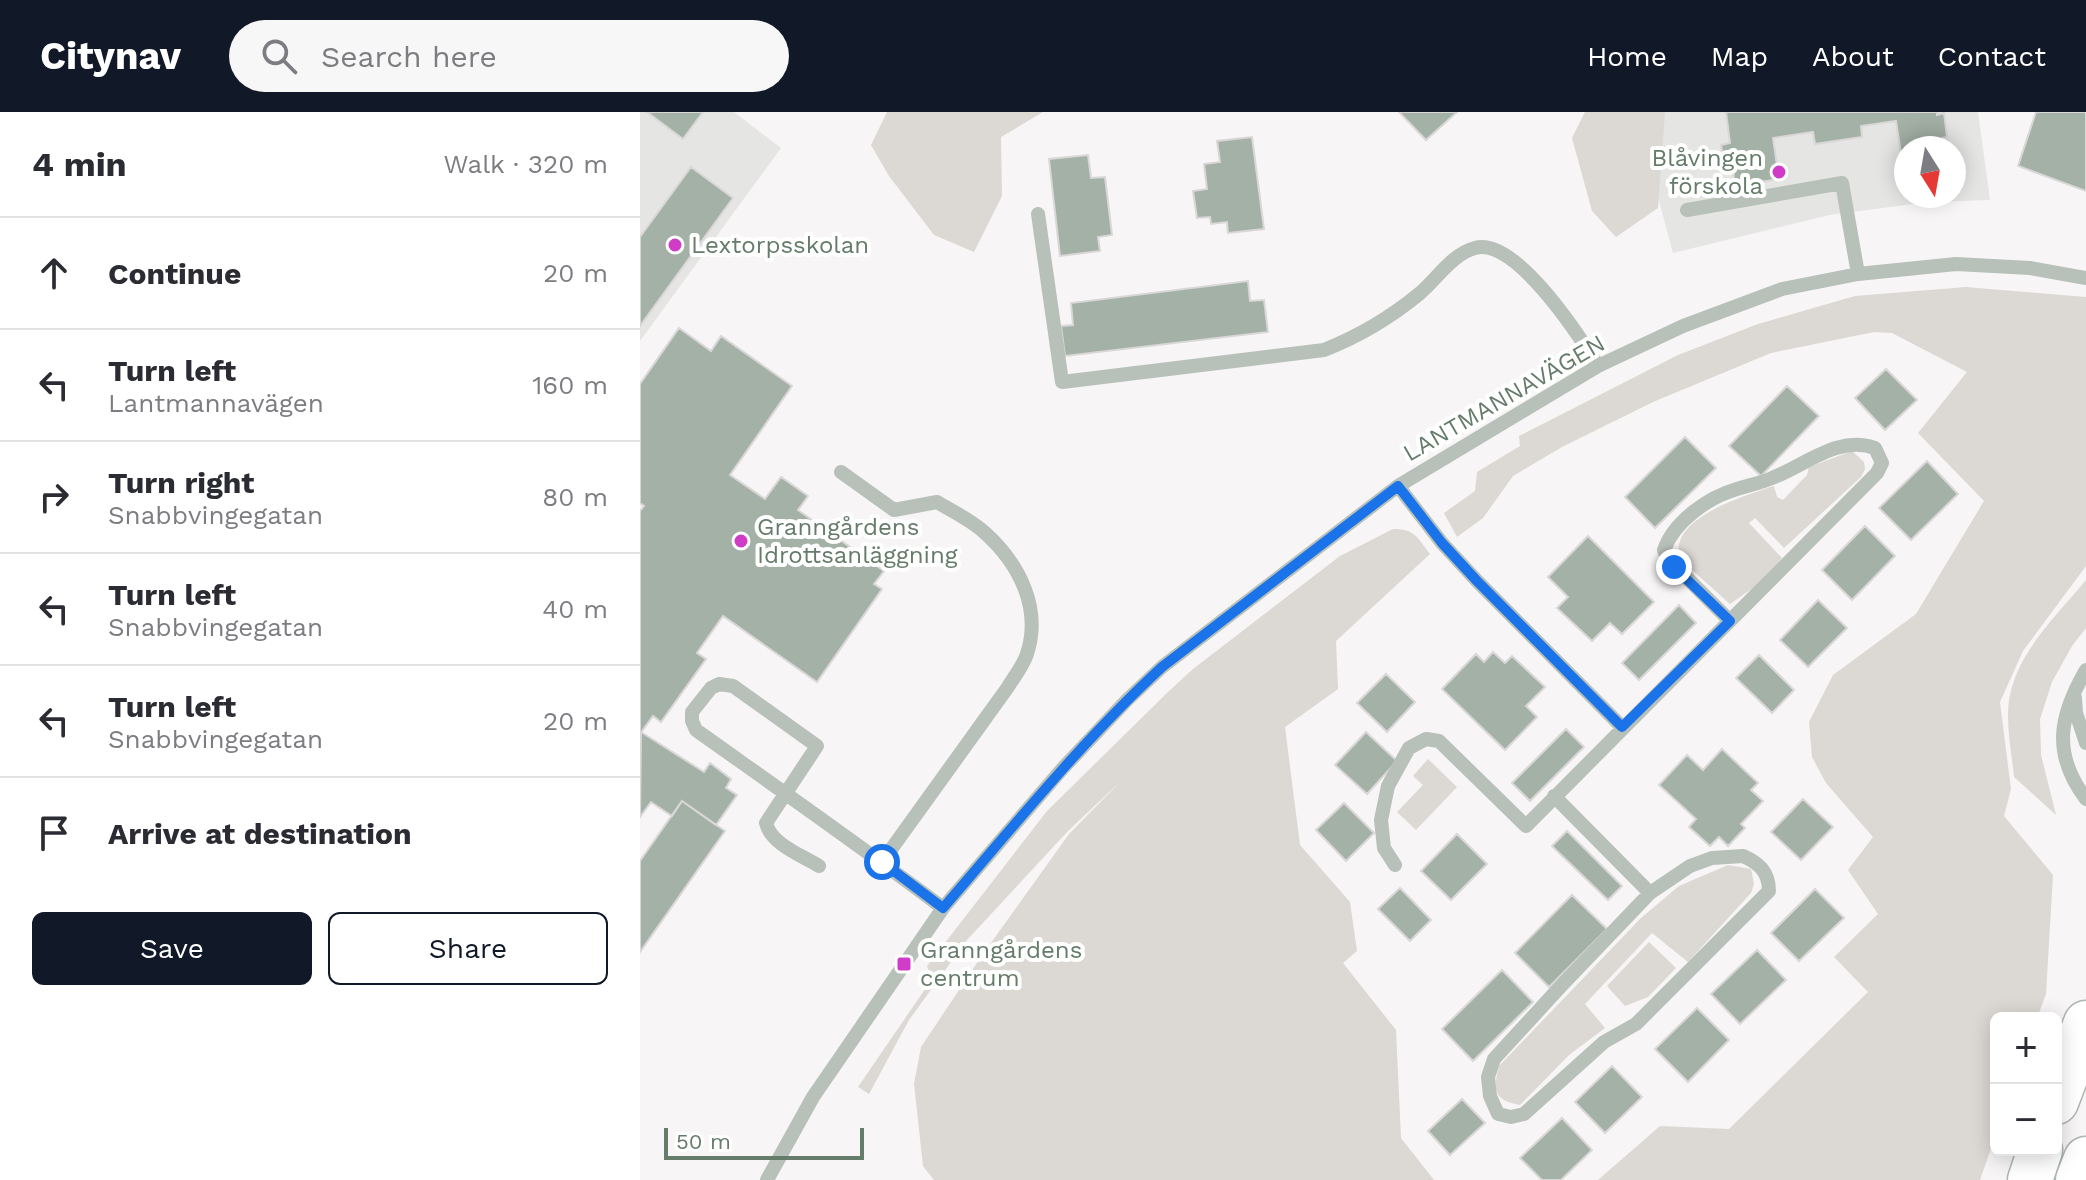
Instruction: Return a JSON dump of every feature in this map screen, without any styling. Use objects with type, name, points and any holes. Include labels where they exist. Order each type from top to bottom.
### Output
[{"type":"highway","points":[[2062,1086],[2086,1023]]},
{"type":"highway","points":[[2030,1180],[2038,1156]]},
{"type":"highway","points":[[2078,1180],[2086,1159]]},
{"type":"street","points":[[1687,210],[1842,183],[1858,274]]},
{"type":"street","points":[[1038,214],[1062,382],[1324,350],[1394,312],[1419,294],[1460,254],[1478,246],[1503,253],[1528,275],[1572,324],[1598,366]]},
{"type":"street","name":"LANTMANNAVÄGEN","points":[[767,1180],[813,1097],[943,908],[1063,768],[1145,684],[1398,486],[1598,366],[1683,326],[1782,289],[1858,274],[1956,264],[2030,268],[2086,278]]},
{"type":"street","points":[[1395,865],[1384,848],[1381,820],[1388,786],[1409,748],[1426,739],[1439,741],[1526,826],[1622,727],[1730,621],[1877,473],[1882,463],[1875,448],[1856,444],[1832,448],[1772,478],[1734,489],[1716,498],[1674,530],[1664,550],[1667,558],[1730,621]]},
{"type":"street","points":[[841,472],[894,510],[937,502],[982,530],[1010,559],[1024,588],[1033,619],[1027,656],[1008,687],[882,862]]},
{"type":"street","points":[[1398,486],[1442,543],[1477,581],[1622,727]]},
{"type":"street","points":[[2085,800],[2068,768],[2061,744],[2062,727],[2074,690],[2086,670]]},
{"type":"street","points":[[819,866],[779,842],[768,832],[766,823],[785,793],[817,746],[733,686],[719,684],[711,688],[692,712],[696,730],[785,793],[882,862],[943,908]]},
{"type":"street","points":[[2074,690],[2076,713],[2086,743]]},
{"type":"street","points":[[1554,796],[1650,893]]},
{"type":"street","points":[[1743,856],[1758,863],[1769,880],[1769,891],[1636,1024],[1604,1042],[1524,1114],[1511,1117],[1498,1114],[1490,1096],[1488,1077],[1494,1059],[1650,893],[1690,866],[1712,858],[1743,856]]},
{"type":"shaded area","name":"Lextorpsskolan","points":[[640,112],[734,112],[781,148],[640,341]]},
{"type":"shaded area","points":[[887,112],[1043,112],[1001,137],[1002,196],[974,252],[934,235],[889,176],[871,145]]},
{"type":"shaded area","points":[[1585,112],[1665,112],[1658,208],[1616,237],[1592,211],[1572,138]]},
{"type":"shaded area","name":"Blåvingen förskola","points":[[1635,112],[1978,112],[1990,200],[1966,201],[1966,136],[1894,136],[1894,206],[1829,215],[1673,253]]},
{"type":"shaded area","points":[[1966,287],[2086,297],[2086,566],[2023,651],[2000,702],[2011,789],[2004,816],[2053,875],[2046,994],[2039,1012],[1990,1012],[1990,1151],[1980,1180],[1598,1180],[1660,1126],[1729,1129],[1868,992],[1834,957],[1878,914],[1848,870],[1873,837],[1826,783],[1812,757],[1809,722],[1833,675],[1916,614],[1984,501],[1918,433],[1967,372],[1892,333],[1874,332],[1771,353],[1653,402],[1562,447],[1513,476],[1483,518],[1457,537],[1444,513],[1475,491],[1477,472],[1520,446],[1519,436],[1678,355],[1758,324],[1855,296]]},
{"type":"shaded area","points":[[1852,451],[1864,462],[1861,477],[1784,548],[1755,518],[1749,523],[1782,558],[1753,588],[1730,604],[1681,560],[1679,545],[1685,532],[1711,511],[1774,486],[1777,497],[1783,500],[1807,475],[1809,467]]},
{"type":"shaded area","points":[[1393,529],[1411,532],[1430,554],[1336,641],[1338,689],[1285,727],[1300,845],[1350,902],[1357,951],[1343,963],[1396,1030],[1401,1138],[1434,1180],[934,1180],[923,1166],[914,1084],[921,1047],[1069,834],[1120,782],[1068,831],[967,940],[909,1020],[869,1094],[858,1087],[932,979],[927,966],[1047,811],[1169,691],[1340,556]]},
{"type":"shaded area","points":[[2086,580],[2086,628],[2052,682],[2040,719],[2041,755],[2056,815],[2014,777],[2008,724],[2010,696],[2015,677],[2035,642]]},
{"type":"shaded area","points":[[1428,759],[1457,787],[1416,830],[1397,812],[1423,785],[1413,776]]},
{"type":"shaded area","points":[[1728,865],[1751,869],[1754,884],[1751,893],[1688,962],[1652,933],[1585,1004],[1605,1028],[1569,1055],[1520,1105],[1500,1097],[1496,1088],[1499,1066],[1641,918],[1679,886]]},
{"type":"shaded area","points":[[1649,942],[1676,968],[1648,997],[1625,1006],[1607,986]]},
{"type":"building","points":[[647,112],[703,112],[683,139]]},
{"type":"building","points":[[1399,112],[1457,112],[1426,140]]},
{"type":"building","points":[[1726,112],[1937,112],[1937,115],[1944,113],[1947,136],[1898,136],[1896,121],[1861,126],[1862,137],[1815,144],[1813,132],[1773,138],[1779,179],[1735,186],[1733,170],[1725,172],[1721,145],[1730,143]]},
{"type":"building","points":[[2036,112],[2086,112],[2086,191],[2018,166]]},
{"type":"building","points":[[1252,137],[1264,229],[1228,233],[1227,222],[1211,224],[1210,217],[1197,218],[1193,191],[1207,189],[1204,164],[1220,162],[1217,141]]},
{"type":"building","points":[[1088,155],[1091,178],[1105,177],[1112,235],[1098,237],[1100,251],[1060,256],[1049,159]]},
{"type":"building","points":[[691,167],[733,198],[640,326],[640,237]]},
{"type":"building","points":[[1248,281],[1250,301],[1264,300],[1268,332],[1065,356],[1061,326],[1073,325],[1071,303]]},
{"type":"building","name":"Granngårdens Idrottsanläggning","points":[[679,328],[711,351],[721,336],[792,386],[730,475],[765,499],[781,477],[808,496],[798,510],[884,571],[874,584],[882,589],[817,682],[723,616],[697,653],[706,659],[661,722],[653,716],[640,734],[640,511],[644,506],[640,503],[640,384]]},
{"type":"building","points":[[1886,369],[1917,400],[1885,430],[1855,398]]},
{"type":"building","points":[[1787,386],[1819,416],[1761,476],[1729,446]]},
{"type":"building","points":[[1685,437],[1716,468],[1655,528],[1625,497]]},
{"type":"building","points":[[1927,461],[1958,494],[1911,540],[1879,508]]},
{"type":"building","points":[[1865,526],[1895,556],[1852,600],[1822,570]]},
{"type":"building","points":[[1588,536],[1654,602],[1622,634],[1610,623],[1592,641],[1557,608],[1568,597],[1548,577]]},
{"type":"building","points":[[1818,600],[1847,628],[1808,667],[1780,640]]},
{"type":"building","points":[[1679,605],[1696,623],[1639,680],[1622,663]]},
{"type":"building","points":[[1493,652],[1505,663],[1512,656],[1545,687],[1526,706],[1537,717],[1505,750],[1442,689],[1476,654],[1484,662]]},
{"type":"building","points":[[1759,655],[1794,690],[1772,713],[1736,678]]},
{"type":"building","points":[[1386,674],[1415,702],[1387,732],[1357,703]]},
{"type":"building","points":[[1566,729],[1584,747],[1530,801],[1512,783]]},
{"type":"building","points":[[641,732],[704,772],[710,763],[731,779],[726,788],[737,795],[716,825],[682,801],[672,816],[651,802],[640,817]]},
{"type":"building","points":[[1366,732],[1397,761],[1367,794],[1335,765]]},
{"type":"building","points":[[1722,749],[1758,783],[1751,790],[1763,801],[1741,824],[1745,828],[1728,846],[1719,837],[1710,846],[1689,827],[1696,819],[1659,785],[1687,755],[1703,770]]},
{"type":"building","points":[[1803,799],[1833,827],[1801,860],[1771,832]]},
{"type":"building","points":[[682,801],[725,831],[640,952],[640,861]]},
{"type":"building","points":[[1344,803],[1374,833],[1346,861],[1316,830]]},
{"type":"building","points":[[1567,831],[1622,886],[1608,900],[1552,846]]},
{"type":"building","points":[[1457,834],[1487,864],[1451,900],[1421,871]]},
{"type":"building","points":[[1400,888],[1431,920],[1410,941],[1378,909]]},
{"type":"building","points":[[1815,889],[1844,918],[1799,961],[1771,933]]},
{"type":"building","points":[[1572,895],[1607,929],[1549,987],[1515,953]]},
{"type":"building","points":[[1757,950],[1786,980],[1740,1024],[1711,994]]},
{"type":"building","points":[[1502,970],[1533,1002],[1473,1061],[1442,1029]]},
{"type":"building","points":[[1697,1008],[1729,1040],[1688,1082],[1655,1049]]},
{"type":"building","points":[[1612,1066],[1642,1097],[1605,1133],[1575,1102]]},
{"type":"building","points":[[1462,1099],[1485,1123],[1450,1155],[1428,1131]]},
{"type":"building","points":[[1562,1118],[1592,1150],[1561,1180],[1542,1180],[1520,1158]]},
{"type":"place","name":"Blåvingen förskola","points":[[1779,172]]},
{"type":"place","name":"Lextorpsskolan","points":[[675,245]]},
{"type":"place","name":"Granngårdens Idrottsanläggning","points":[[741,541]]},
{"type":"place","name":"Granngårdens centrum","points":[[904,964]]},
{"type":"route","points":[[882,862],[943,908],[1063,768],[1162,667],[1398,486],[1442,543],[1477,581],[1622,727],[1730,621],[1674,567]]}]
